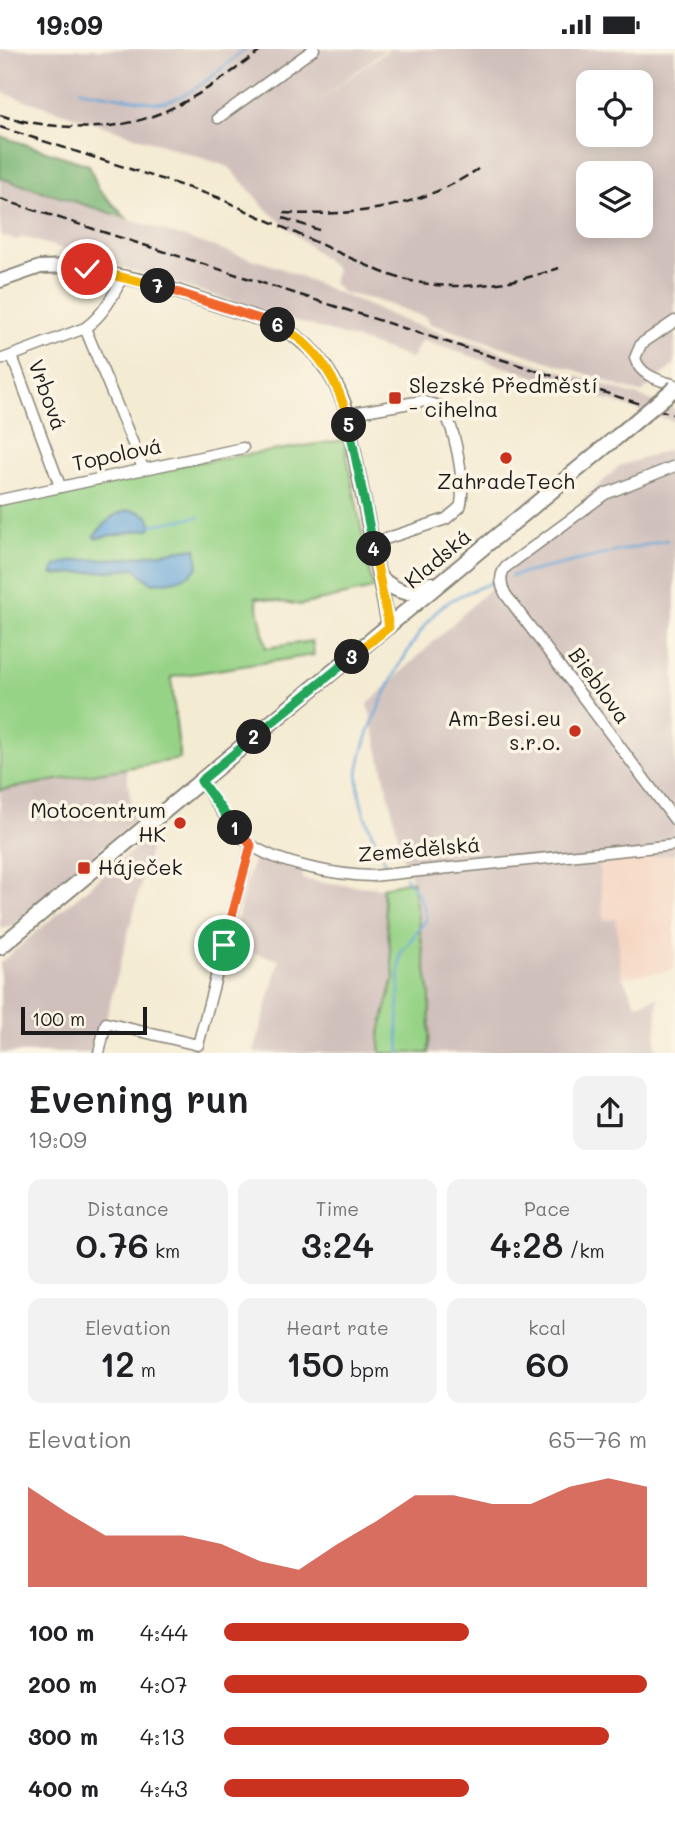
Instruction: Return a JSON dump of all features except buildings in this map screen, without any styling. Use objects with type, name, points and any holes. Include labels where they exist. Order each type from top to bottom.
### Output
[{"type":"main road","name":"Kladská","points":[[0,947],[389,627],[675,386]]},
{"type":"main road","points":[[380,578],[397,590],[414,593],[462,566]]},
{"type":"street","points":[[218,118],[314,49]]},
{"type":"street","points":[[0,281],[48,265],[122,276],[254,316],[290,332],[310,348],[338,388],[347,414],[389,627]]},
{"type":"street","points":[[122,276],[96,321],[85,328],[143,468]]},
{"type":"street","name":"Kladská","points":[[675,321],[641,344],[636,353],[639,368],[654,378],[675,386]]},
{"type":"street","name":"Vrbová","points":[[0,360],[85,328]]},
{"type":"street","name":"Vrbová","points":[[12,356],[61,486]]},
{"type":"street","points":[[347,414],[422,401],[440,406],[449,421],[463,490],[460,507],[446,519],[373,543]]},
{"type":"street","name":"Topolová","points":[[0,500],[243,448]]},
{"type":"street","name":"Bieblova","points":[[675,466],[606,494],[501,573],[506,595],[675,820]]},
{"type":"street","name":"Zemědělská","points":[[201,781],[251,845],[265,853],[317,870],[344,875],[372,876],[675,845]]},
{"type":"street","points":[[99,1053],[106,1023],[198,1045],[251,845]]},
{"type":"shaded area","points":[[0,49],[386,49],[310,107],[389,49],[675,49],[675,364],[641,393],[431,324],[425,317],[376,300],[343,293],[333,283],[336,269],[267,210],[229,167],[0,92]]},
{"type":"shaded area","points":[[0,178],[280,268],[404,321],[675,408],[675,422],[421,340],[412,359],[63,249],[23,237],[16,240],[0,235]]},
{"type":"shaded area","points":[[675,448],[675,854],[599,863],[604,920],[616,919],[622,977],[637,1005],[658,997],[655,1053],[429,1053],[412,880],[404,862],[368,704],[619,466]]},
{"type":"shaded area","points":[[126,768],[134,820],[11,927],[0,928],[0,790]]},
{"type":"shaded area","points":[[142,842],[151,846],[97,1053],[0,1053],[0,963]]},
{"type":"shaded area","points":[[670,854],[675,856],[675,970],[622,977],[616,919],[604,920],[599,863]]},
{"type":"shaded area","points":[[254,856],[303,873],[302,879],[383,888],[394,975],[379,1036],[381,1053],[254,1053],[279,960],[230,946]]},
{"type":"green space","points":[[0,136],[89,165],[98,188],[126,218],[0,178]]},
{"type":"green space","points":[[344,440],[373,589],[300,605],[256,597],[266,648],[312,641],[314,655],[171,677],[180,759],[0,790],[0,504],[192,463]]},
{"type":"green space","points":[[412,880],[430,996],[429,1053],[381,1053],[379,1036],[394,977],[382,888]]},
{"type":"water","points":[[127,510],[148,516],[152,525],[149,529],[95,538],[94,535],[113,516]]},
{"type":"water","points":[[196,548],[198,567],[183,578],[170,581],[151,583],[134,568],[52,574],[56,565],[78,560],[126,558]]},
{"type":"waterway","points":[[80,90],[156,103],[168,101],[204,83],[245,49]]},
{"type":"waterway","points":[[152,525],[199,517]]},
{"type":"waterway","points":[[511,576],[667,540]]},
{"type":"waterway","points":[[386,865],[364,813],[358,779],[360,761],[376,713],[402,660],[431,618],[450,601],[497,580]]},
{"type":"waterway","points":[[400,1053],[400,954],[426,920],[424,907],[405,877]]},
{"type":"railway","points":[[18,120],[57,126],[91,127],[121,124],[149,117],[204,91],[263,49]]},
{"type":"railway","points":[[0,115],[25,123]]},
{"type":"railway","points":[[0,127],[220,198]]},
{"type":"railway","points":[[284,213],[335,213],[385,207],[433,193],[478,169]]},
{"type":"railway","points":[[212,195],[377,270],[422,283],[445,286],[491,284],[559,268]]},
{"type":"railway","points":[[0,199],[675,415]]},
{"type":"railway","points":[[283,218],[319,230]]},
{"type":"place","name":"Slezské Předměstí - cihelna","points":[[395,398]]},
{"type":"place","name":"ZahradeTech","points":[[506,458]]},
{"type":"place","name":"Am-Besi.eu s.r.o.","points":[[575,731]]},
{"type":"place","name":"Motocentrum HK","points":[[180,823]]},
{"type":"place","name":"Háječek","points":[[84,868]]},
{"type":"route","points":[[87,269],[148,282],[282,327],[304,342],[323,363],[338,388],[347,414],[389,627],[201,781],[251,845],[224,945]]}]
